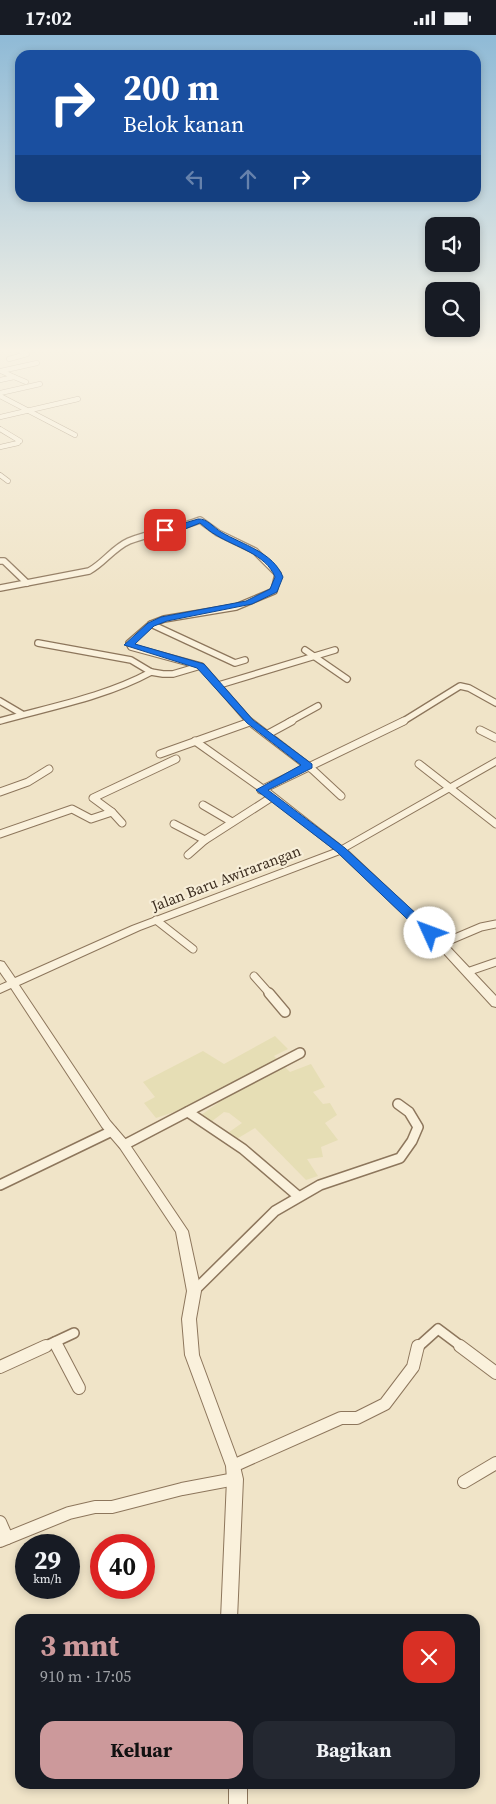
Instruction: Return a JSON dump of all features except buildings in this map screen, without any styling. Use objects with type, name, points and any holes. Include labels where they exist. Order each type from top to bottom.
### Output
[{"type":"street","points":[[71,433],[75,435]]},
{"type":"street","points":[[0,435],[7,434],[19,442],[0,447]]},
{"type":"street","points":[[0,475],[8,481],[0,483]]},
{"type":"street","points":[[0,588],[90,571],[122,545],[139,537],[183,527],[201,520],[218,533],[263,557],[279,577],[274,591],[236,607],[164,619],[151,624],[129,645],[198,667],[219,685],[250,721],[308,766],[341,796]]},
{"type":"street","points":[[0,561],[4,561],[27,583]]},
{"type":"street","points":[[151,624],[235,663],[246,660]]},
{"type":"street","points":[[38,643],[131,660],[151,672],[173,674],[198,667]]},
{"type":"street","points":[[305,650],[347,679]]},
{"type":"street","points":[[219,685],[335,650]]},
{"type":"street","points":[[0,721],[91,696],[136,680],[151,672]]},
{"type":"street","points":[[261,790],[408,719],[460,686],[469,688],[496,703]]},
{"type":"street","points":[[0,701],[22,714]]},
{"type":"street","points":[[268,735],[318,706]]},
{"type":"street","points":[[160,754],[247,723]]},
{"type":"street","points":[[480,730],[496,737]]},
{"type":"street","points":[[195,741],[341,850],[445,943],[496,1003]]},
{"type":"street","points":[[122,823],[112,812],[93,798],[121,783],[176,759]]},
{"type":"street","name":"Jalan Baru Awirarangan","points":[[0,989],[156,920],[341,850],[374,833],[496,761]]},
{"type":"street","points":[[419,764],[496,824]]},
{"type":"street","points":[[0,792],[28,781],[49,769]]},
{"type":"street","points":[[188,855],[205,840],[272,797]]},
{"type":"street","points":[[203,805],[232,822]]},
{"type":"street","points":[[0,834],[72,809],[91,819],[112,812]]},
{"type":"street","points":[[174,824],[205,840]]},
{"type":"street","points":[[156,920],[192,949]]},
{"type":"street","points":[[445,943],[481,927],[496,924]]},
{"type":"street","points":[[469,971],[496,962]]},
{"type":"street","points":[[0,964],[112,1131],[124,1145],[180,1226],[194,1291],[189,1319],[192,1355],[234,1473],[229,1614]]},
{"type":"street","points":[[254,976],[285,1012]]},
{"type":"street","points":[[124,1145],[300,1053]]},
{"type":"street","points":[[194,1291],[275,1211],[298,1196],[320,1185],[400,1158],[412,1141],[418,1127],[409,1112],[398,1104]]},
{"type":"street","points":[[188,1112],[242,1149],[298,1196]]},
{"type":"street","points":[[0,1185],[112,1131]]},
{"type":"street","points":[[0,1522],[3,1540],[69,1513],[95,1507],[112,1507],[234,1473],[312,1430],[341,1418],[357,1418],[385,1404],[413,1367],[417,1348],[438,1329],[496,1373]]},
{"type":"street","points":[[0,1367],[74,1333]]},
{"type":"street","points":[[55,1342],[79,1387]]},
{"type":"street","points":[[464,1482],[496,1463]]},
{"type":"street","points":[[238,1789],[238,1804]]},
{"type":"shaded area","points":[[275,1036],[288,1049],[274,1056],[290,1072],[311,1064],[325,1087],[313,1092],[323,1104],[330,1103],[337,1115],[325,1123],[338,1140],[321,1147],[323,1157],[307,1159],[318,1176],[306,1180],[255,1128],[230,1143],[225,1135],[242,1123],[229,1113],[224,1112],[207,1125],[197,1118],[218,1103],[206,1095],[183,1109],[156,1118],[144,1103],[155,1097],[143,1082],[203,1051],[224,1064]]},
{"type":"route","points":[[165,530],[183,527],[201,520],[218,533],[255,551],[276,570],[279,577],[274,591],[249,603],[236,607],[164,619],[151,624],[129,645],[200,666],[250,721],[308,766],[261,790],[267,792],[341,850],[430,933]]}]
